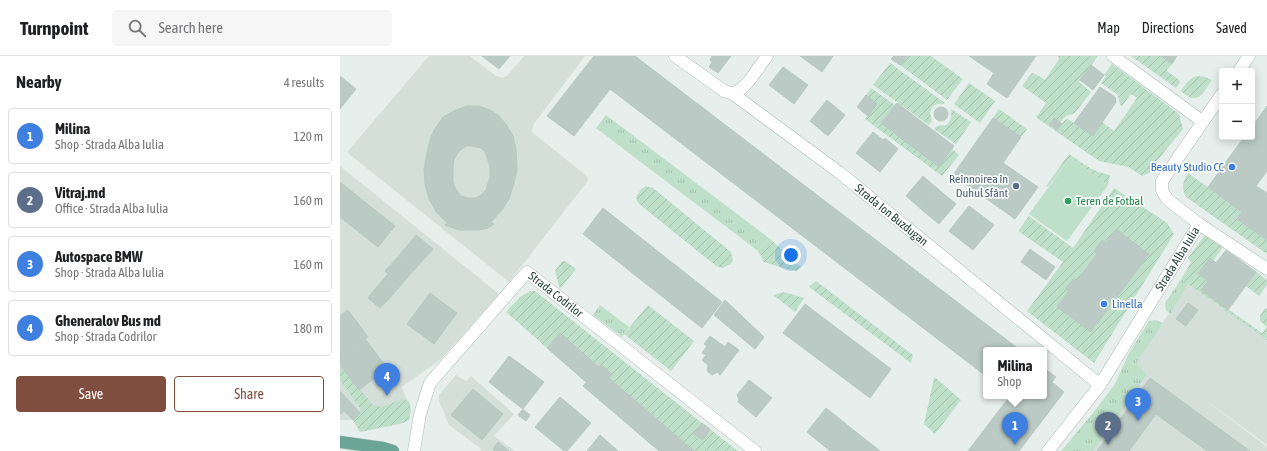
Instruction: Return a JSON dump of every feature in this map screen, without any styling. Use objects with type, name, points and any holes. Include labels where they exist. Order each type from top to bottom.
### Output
[{"type":"main road","points":[[340,442],[383,448],[393,451]]},
{"type":"street","name":"Strada Ion Buzdugan","points":[[675,56],[724,91],[733,94],[840,173],[1100,385]]},
{"type":"street","points":[[733,94],[747,84],[767,56]]},
{"type":"street","points":[[1113,56],[1202,121]]},
{"type":"street","points":[[1241,68],[1250,56]]},
{"type":"street","name":"Strada Alba Iulia","points":[[1048,451],[1100,385],[1199,224],[1167,199],[1162,190],[1162,180],[1219,98]]},
{"type":"street","points":[[1199,224],[1267,269]]},
{"type":"street","name":"Strada Codrilor","points":[[414,451],[420,414],[430,383],[527,272],[755,451]]},
{"type":"shaded area","points":[[429,56],[470,56],[496,76],[502,78],[507,76],[524,56],[585,56],[533,125],[532,132],[588,177],[587,182],[509,282],[349,154],[348,151]]},
{"type":"shaded area","points":[[340,166],[499,294],[441,359],[402,387],[411,410],[409,420],[403,423],[360,432],[353,420],[340,420]]},
{"type":"shaded area","points":[[1188,284],[1267,340],[1267,445],[1203,398],[1267,447],[1267,451],[1093,451],[1147,375],[1137,362]]},
{"type":"shaded area","points":[[456,375],[466,381],[471,376],[514,414],[494,436],[515,451],[480,451],[481,449],[449,425],[439,401],[439,395]]},
{"type":"green space","points":[[907,56],[931,56],[963,79],[947,100],[900,65]]},
{"type":"green space","points":[[1058,56],[1098,56],[1079,82],[1091,92],[1075,113],[1066,116],[1060,123],[1053,118],[1049,124],[1057,130],[1065,120],[1068,119],[1093,135],[1102,122],[1114,131],[1137,98],[1131,94],[1122,106],[1120,105],[1118,95],[1101,83],[1106,76],[1104,75],[1112,64],[1179,114],[1183,129],[1156,162],[1151,172],[1142,176],[1128,167],[1099,161],[1037,118],[1036,115],[1038,115],[1046,103],[1022,86],[1032,73],[1045,80],[1059,59]]},
{"type":"green space","points":[[1131,56],[1161,56],[1172,64],[1167,71],[1180,82],[1176,88]]},
{"type":"green space","points":[[890,63],[945,103],[936,104],[932,108],[930,113],[932,121],[929,125],[873,85]]},
{"type":"green space","points":[[1197,76],[1212,80],[1199,97],[1191,98],[1181,91],[1188,82]]},
{"type":"green space","points":[[969,83],[995,101],[980,123],[954,104]]},
{"type":"green space","points":[[871,88],[895,105],[881,123],[939,166],[952,149],[959,155],[942,176],[865,119],[877,104],[866,95]]},
{"type":"green space","points":[[951,109],[971,122],[956,144],[934,129],[937,126],[947,125],[951,118]]},
{"type":"green space","points":[[999,109],[1027,129],[1021,137],[993,118]]},
{"type":"green space","points":[[606,115],[769,238],[758,251],[596,128]]},
{"type":"green space","points":[[1069,154],[1083,164],[1104,174],[1110,175],[1108,185],[1070,158],[1048,187],[1046,186]]},
{"type":"green space","name":"Teren de Fotbal","points":[[1070,158],[1108,185],[1067,241],[1029,214]]},
{"type":"green space","points":[[1188,173],[1242,212],[1238,219],[1267,240],[1267,254],[1186,197],[1183,185]]},
{"type":"green space","points":[[646,186],[653,188],[731,252],[733,260],[731,264],[722,268],[716,266],[638,203],[636,197],[641,189]]},
{"type":"green space","points":[[1114,188],[1167,223],[1174,234],[1094,363],[1027,311],[1063,262],[1018,231],[1029,216],[1073,248]]},
{"type":"green space","points":[[1205,235],[1224,246],[1213,261],[1210,258],[1198,273],[1208,281],[1201,290],[1262,333],[1267,327],[1267,340],[1181,279],[1191,263],[1188,258]]},
{"type":"green space","points":[[769,238],[801,267],[797,271],[764,262],[758,251]]},
{"type":"green space","points":[[562,261],[565,261],[576,269],[560,289],[555,271]]},
{"type":"green space","points":[[1256,272],[1267,280],[1267,285],[1259,296],[1246,286]]},
{"type":"green space","points":[[1181,279],[1188,284],[1170,314],[1166,310],[1165,303]]},
{"type":"green space","points":[[816,281],[913,355],[911,363],[809,287]]},
{"type":"green space","points":[[530,291],[535,291],[702,423],[694,434],[703,440],[710,429],[738,451],[694,451],[609,378],[612,374],[601,365],[599,367],[560,333],[547,348],[506,312],[520,297]]},
{"type":"green space","points":[[784,292],[804,298],[795,312],[773,295]]},
{"type":"green space","points":[[600,305],[629,327],[622,337],[593,315]]},
{"type":"green space","points":[[648,305],[694,341],[671,371],[624,334]]},
{"type":"green space","points":[[1265,308],[1267,309],[1267,327],[1260,321],[1260,316]]},
{"type":"green space","points":[[1155,320],[1163,323],[1137,362],[1147,375],[1093,451],[1061,451],[1115,384],[1129,353],[1149,321]]},
{"type":"green space","points":[[340,365],[373,405],[381,407],[402,399],[409,401],[411,410],[409,420],[403,423],[360,432],[353,420],[361,410],[340,380]]},
{"type":"green space","points":[[934,378],[936,378],[961,400],[935,434],[924,424]]},
{"type":"building","points":[[482,56],[510,56],[499,69]]},
{"type":"building","points":[[594,56],[635,56],[1016,347],[983,347],[983,374],[610,89],[574,136],[547,116]]},
{"type":"building","points":[[712,56],[731,56],[718,73],[709,67],[712,62],[710,60]]},
{"type":"building","points":[[800,56],[833,56],[822,72]]},
{"type":"building","points":[[894,56],[907,56],[900,65],[891,59]]},
{"type":"building","points":[[969,56],[1036,56],[1007,98],[987,84],[994,73]]},
{"type":"building","points":[[1161,56],[1177,56],[1172,64]]},
{"type":"building","points":[[1091,65],[1104,75],[1093,90],[1080,80]]},
{"type":"building","points":[[783,67],[808,85],[794,104],[769,85]]},
{"type":"building","points":[[340,76],[356,89],[340,109]]},
{"type":"building","points":[[1100,87],[1115,97],[1116,102],[1093,136],[1074,123]]},
{"type":"building","points":[[866,95],[877,104],[868,116],[857,107]]},
{"type":"building","points":[[827,100],[845,115],[828,136],[810,121]]},
{"type":"building","points":[[897,103],[954,146],[939,167],[881,123]]},
{"type":"building","points":[[467,106],[479,106],[490,110],[498,115],[506,124],[513,136],[516,149],[517,170],[514,183],[509,199],[502,210],[491,222],[494,224],[488,228],[479,230],[459,230],[445,225],[447,223],[437,213],[429,199],[425,184],[424,169],[430,140],[434,130],[443,117]],"holes":[[[466,146],[481,148],[485,152],[490,166],[490,177],[486,190],[475,198],[461,196],[455,188],[453,181],[454,159],[459,151]]]},
{"type":"building","points":[[1267,106],[1267,171],[1256,186],[1267,193],[1267,240],[1237,219],[1242,212],[1208,187],[1242,140],[1255,140],[1255,123]]},
{"type":"building","points":[[938,107],[944,107],[948,111],[948,117],[944,121],[938,121],[934,117],[934,111]]},
{"type":"building","points":[[993,118],[1021,137],[1003,163],[1038,187],[1015,219],[953,175]]},
{"type":"building","points":[[1054,118],[1062,124],[1057,130],[1049,124]]},
{"type":"building","points":[[873,132],[883,140],[885,138],[898,149],[880,172],[856,153]]},
{"type":"building","points":[[923,176],[939,190],[922,210],[906,196]]},
{"type":"building","points":[[340,182],[395,226],[378,247],[340,217]]},
{"type":"building","points":[[939,190],[956,204],[939,224],[922,210]]},
{"type":"building","points":[[969,206],[994,225],[973,250],[949,231]]},
{"type":"building","points":[[603,208],[722,302],[702,328],[583,234]]},
{"type":"building","points":[[1116,229],[1149,254],[1091,332],[1057,307],[1069,291],[1066,288],[1074,278],[1077,281],[1097,254],[1094,251],[1102,240],[1106,243]]},
{"type":"building","points":[[416,235],[433,249],[414,270],[398,257]]},
{"type":"building","points":[[1030,249],[1055,267],[1046,280],[1021,262]]},
{"type":"building","points":[[1226,250],[1256,272],[1228,310],[1201,290],[1208,281],[1198,273],[1210,258],[1216,263]]},
{"type":"building","points":[[398,257],[414,270],[401,285],[385,271]]},
{"type":"building","points":[[388,274],[401,285],[395,292],[382,281]]},
{"type":"building","points":[[382,281],[395,292],[387,301],[374,290]]},
{"type":"building","points":[[374,290],[387,301],[380,308],[368,298]]},
{"type":"building","points":[[430,293],[457,313],[434,344],[407,324]]},
{"type":"building","points":[[725,300],[764,337],[755,349],[714,315]]},
{"type":"building","points":[[1188,303],[1198,310],[1186,326],[1176,319]]},
{"type":"building","points":[[805,304],[891,369],[870,398],[783,333]]},
{"type":"building","points":[[348,310],[368,337],[340,358],[340,316]]},
{"type":"building","points":[[560,333],[599,367],[586,382],[547,348]]},
{"type":"building","points":[[710,336],[725,347],[728,342],[739,350],[720,375],[717,372],[712,375],[707,371],[708,365],[702,360],[706,355],[702,353],[707,346],[704,344]]},
{"type":"building","points":[[365,339],[387,368],[359,390],[340,365],[340,358]]},
{"type":"building","points":[[509,356],[527,369],[506,396],[489,382]]},
{"type":"building","points":[[601,365],[612,374],[609,378],[694,451],[659,451],[583,386]]},
{"type":"building","points":[[527,369],[544,382],[523,409],[506,396]]},
{"type":"building","points":[[1047,370],[1056,377],[1052,382],[1064,392],[1019,451],[968,451],[1008,399],[1047,399]]},
{"type":"building","points":[[1150,378],[1250,451],[1207,451],[1156,414],[1129,451],[1097,451]]},
{"type":"building","points":[[749,380],[772,398],[756,417],[738,402],[739,399],[737,395]]},
{"type":"building","points":[[473,389],[503,414],[482,440],[451,415]]},
{"type":"building","points":[[340,391],[360,413],[353,420],[344,411],[340,414]]},
{"type":"building","points":[[560,397],[591,423],[567,451],[564,451],[535,427]]},
{"type":"building","points":[[826,408],[880,451],[830,451],[807,432]]},
{"type":"building","points":[[523,409],[530,415],[526,421],[518,415]]},
{"type":"building","points":[[702,423],[710,429],[703,440],[694,434]]},
{"type":"building","points":[[600,435],[618,451],[587,451]]},
{"type":"building","points":[[498,442],[509,451],[495,451],[493,449]]},
{"type":"place","name":"Beauty Studio CC","points":[[1232,167]]},
{"type":"place","name":"Reînnoirea în Duhul Sfânt","points":[[1016,186]]},
{"type":"place","name":"Teren de Fotbal","points":[[1068,201]]},
{"type":"place","name":"Linella","points":[[1104,304]]},
{"type":"place","name":"Gheneralov Bus md","points":[[387,396]]},
{"type":"place","name":"Autospace BMW","points":[[1138,421]]},
{"type":"place","name":"Milina","points":[[1015,445]]},
{"type":"place","name":"Vitraj.md","points":[[1108,445]]}]
